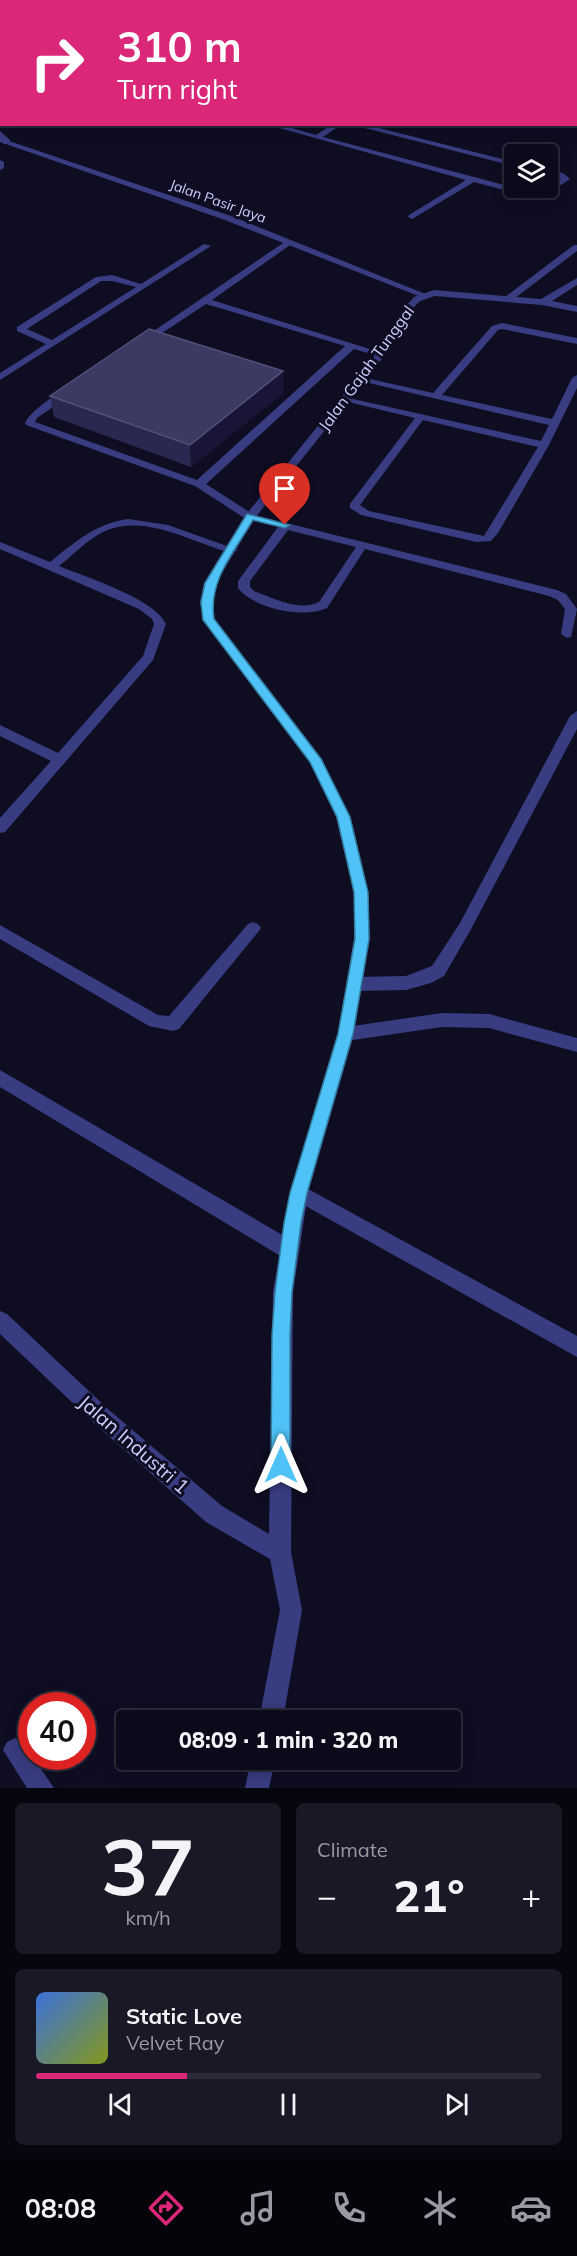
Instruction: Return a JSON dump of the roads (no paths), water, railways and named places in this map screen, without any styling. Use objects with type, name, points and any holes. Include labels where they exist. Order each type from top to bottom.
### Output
[{"type":"street","points":[[276,126],[504,186]]},
{"type":"street","points":[[317,137],[336,126]]},
{"type":"street","points":[[360,126],[504,162]]},
{"type":"street","points":[[0,133],[4,141]]},
{"type":"street","name":"Jalan Pasir Jaya","points":[[4,141],[228,218],[424,295]]},
{"type":"street","points":[[482,167],[494,159]]},
{"type":"street","points":[[0,162],[0,168]]},
{"type":"street","points":[[558,174],[566,179],[558,184]]},
{"type":"street","points":[[412,217],[471,176]]},
{"type":"street","points":[[136,346],[289,243]]},
{"type":"street","points":[[0,377],[140,286],[207,246]]},
{"type":"street","points":[[508,299],[577,247]]},
{"type":"street","points":[[51,343],[20,329],[99,279],[112,278],[140,286]]},
{"type":"street","points":[[542,302],[553,298],[577,280]]},
{"type":"street","points":[[424,295],[443,293],[542,302],[577,309]]},
{"type":"street","name":"Jalan Gajah Tunggal","points":[[273,1710],[291,1610],[280,1552],[281,1335],[289,1250],[299,1193],[346,1034],[362,939],[361,892],[343,817],[315,759],[208,620],[206,602],[210,583],[250,517],[362,380],[381,354],[408,308],[424,295]]},
{"type":"street","points":[[205,301],[381,354]]},
{"type":"street","points":[[436,396],[495,328],[502,326],[577,341]]},
{"type":"street","points":[[199,484],[351,346]]},
{"type":"street","points":[[422,416],[354,506],[356,509],[476,539],[487,539],[494,531],[544,445],[577,378]]},
{"type":"street","points":[[362,380],[555,423]]},
{"type":"street","points":[[78,385],[33,416],[30,423],[199,484],[250,517],[554,593],[562,597],[571,609],[567,634]]},
{"type":"street","points":[[347,399],[544,445]]},
{"type":"street","points":[[52,566],[98,530],[130,522],[144,523],[232,550]]},
{"type":"street","points":[[285,525],[244,581],[244,588],[250,594],[303,611],[315,610],[323,605],[362,546]]},
{"type":"street","points":[[0,544],[143,606],[157,617],[160,624],[149,657],[0,828]]},
{"type":"street","points":[[355,984],[406,983],[425,978],[438,971],[460,935],[577,716]]},
{"type":"street","points":[[0,730],[59,759]]},
{"type":"street","points":[[0,931],[155,1021],[173,1024],[253,928]]},
{"type":"street","points":[[346,1034],[442,1020],[489,1021],[577,1045]]},
{"type":"street","points":[[0,1078],[289,1250]]},
{"type":"street","points":[[299,1193],[577,1347]]},
{"type":"street","name":"Jalan Industri 1","points":[[0,1321],[102,1417],[214,1514],[280,1552]]},
{"type":"street","points":[[15,1750],[42,1788]]},
{"type":"street","points":[[257,1788],[261,1770]]}]
